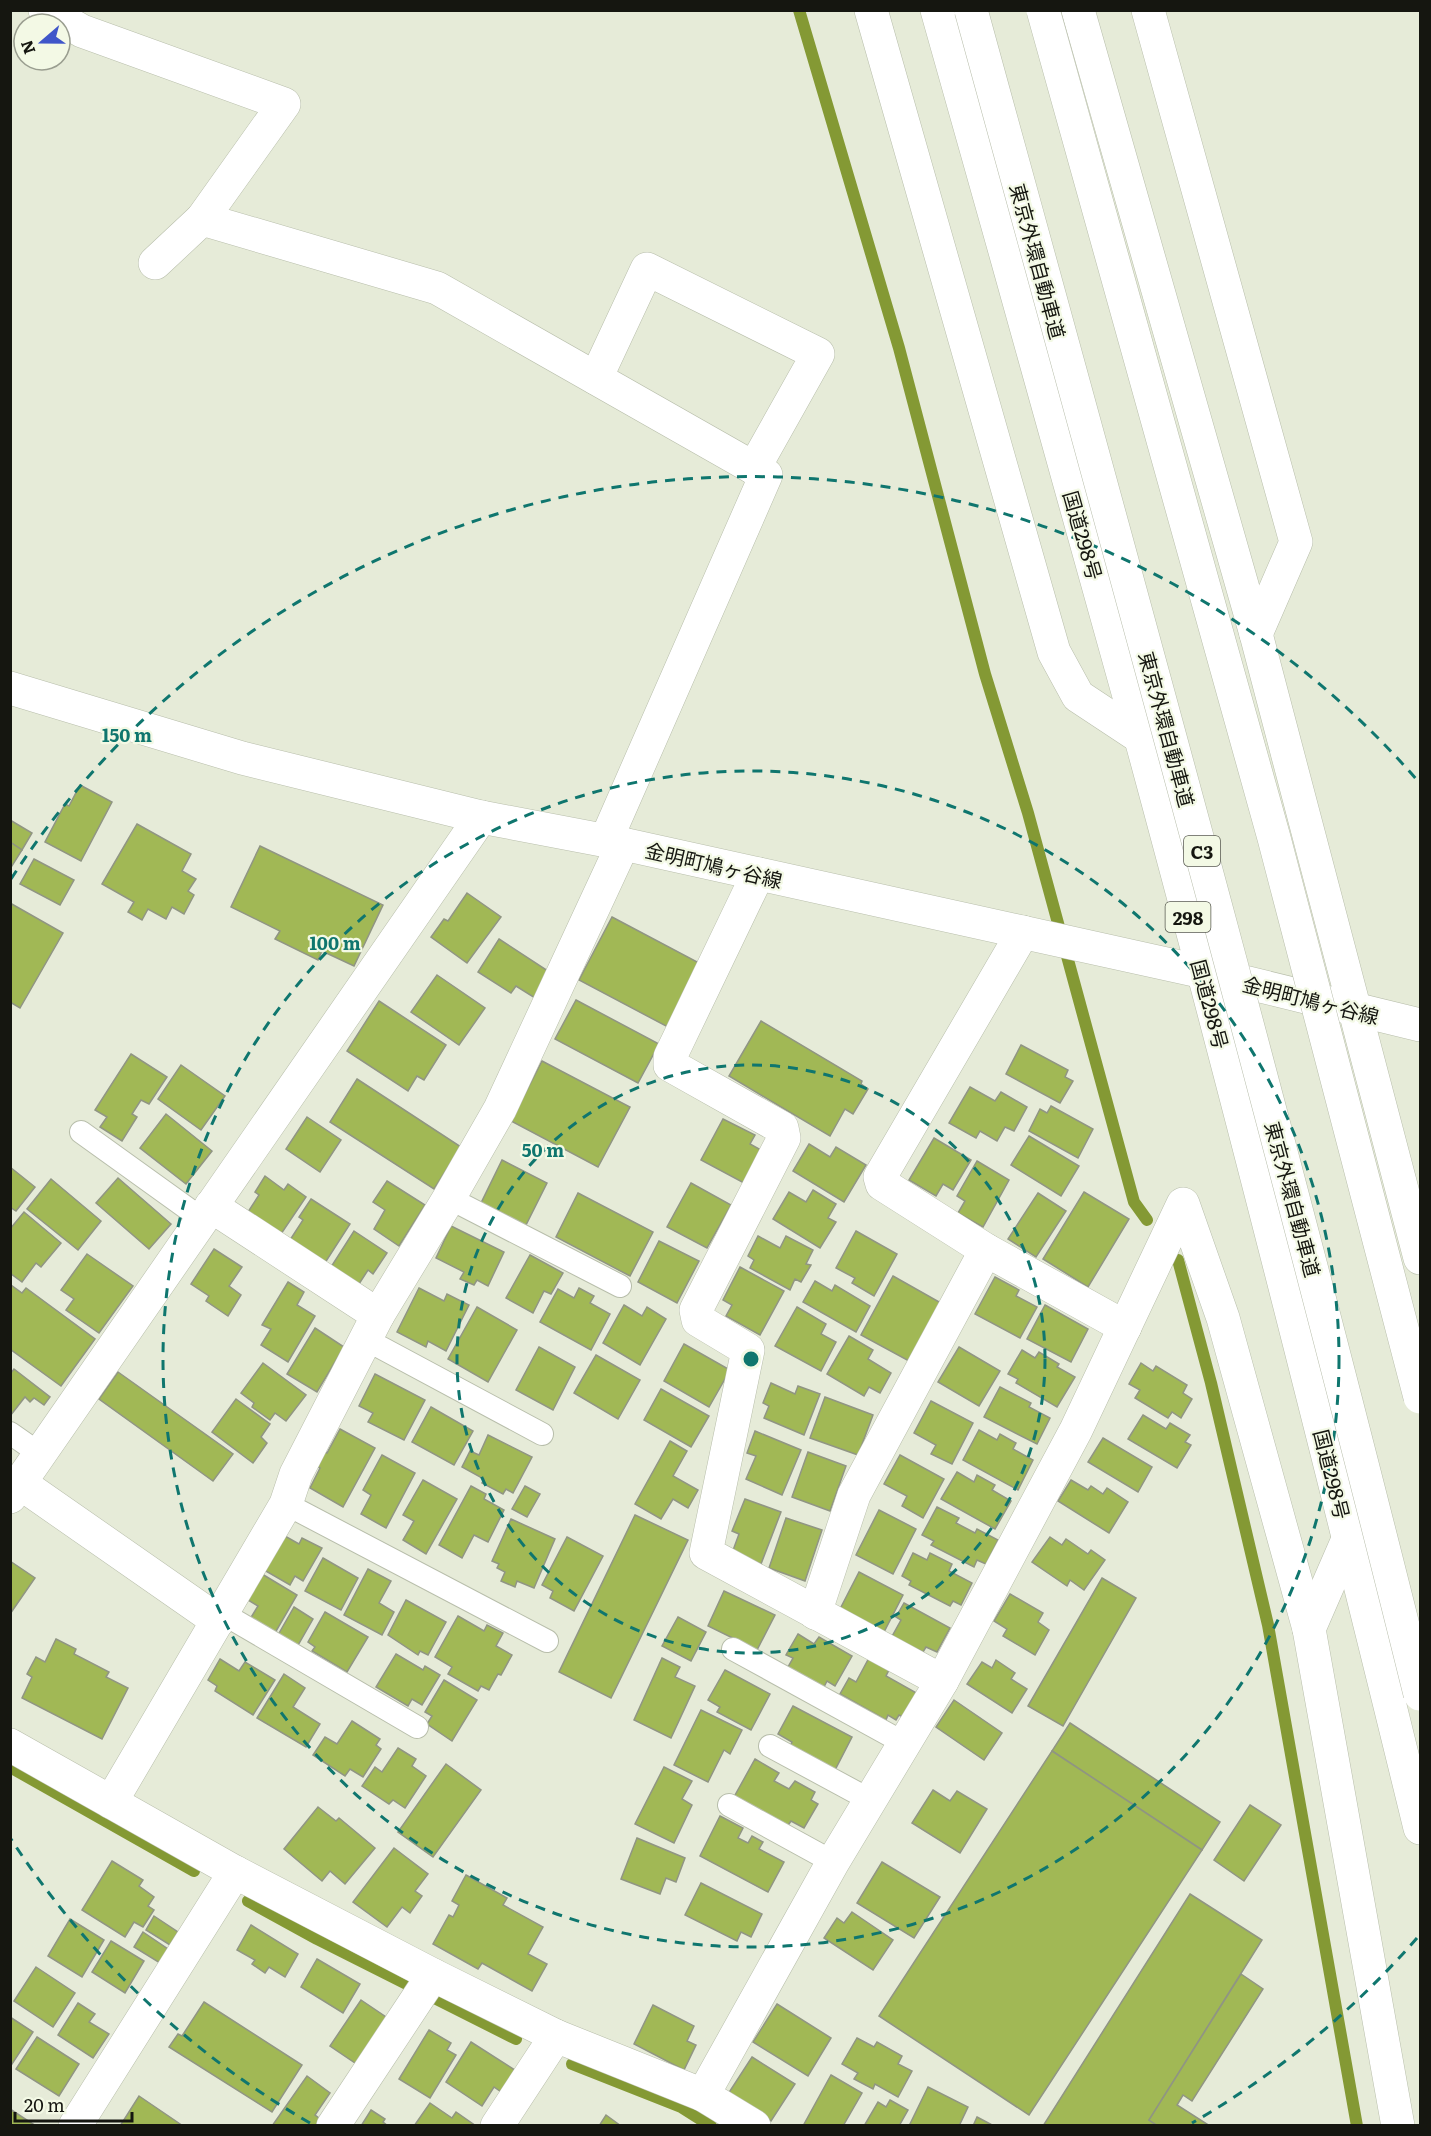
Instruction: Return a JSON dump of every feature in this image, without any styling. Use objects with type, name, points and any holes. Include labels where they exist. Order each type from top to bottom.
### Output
[{"type":"main road","points":[[45,10],[82,31],[284,104],[202,219],[155,263]]},
{"type":"main road","points":[[872,10],[1054,652],[1078,696],[1140,737]]},
{"type":"main road","name":"国道298号","points":[[937,10],[1140,737],[1203,972],[1349,1538],[1420,1828]]},
{"type":"main road","name":"東京外環自動車道","points":[[971,10],[1209,877],[1350,1413],[1420,1694]]},
{"type":"main road","points":[[1043,10],[1274,838],[1420,1397]]},
{"type":"main road","points":[[1078,10],[1256,634],[1357,1010],[1420,1257]]},
{"type":"main road","points":[[1148,10],[1296,542],[1256,634]]},
{"type":"main road","points":[[111,1802],[286,1504],[296,1474],[372,1327],[500,1109],[766,476],[437,288],[202,219]]},
{"type":"main road","points":[[596,378],[647,269],[818,354],[754,468]]},
{"type":"main road","name":"金明町鳩ヶ谷線","points":[[10,688],[242,758],[481,817],[614,842],[1203,972],[1420,1026]]},
{"type":"main road","points":[[220,1617],[15,1490],[481,817]]},
{"type":"main road","points":[[758,874],[670,1056],[670,1065],[782,1128],[784,1138],[696,1310],[698,1320],[748,1350],[706,1553],[942,1681]]},
{"type":"main road","points":[[1023,932],[880,1177],[882,1184],[986,1250],[1125,1327]]},
{"type":"main road","points":[[703,2095],[833,1862],[942,1681],[1076,1430],[1183,1204],[1223,1318],[1309,1629],[1398,2126]]},
{"type":"main road","points":[[207,1213],[372,1327]]},
{"type":"main road","points":[[816,1613],[854,1495],[986,1250]]},
{"type":"main road","points":[[1309,1629],[1349,1538]]},
{"type":"main road","points":[[10,1745],[235,1872],[433,1975],[556,2036],[703,2095],[754,2126]]},
{"type":"main road","points":[[75,2126],[235,1872]]},
{"type":"main road","points":[[333,2126],[433,1975]]},
{"type":"main road","points":[[497,2126],[556,2036]]},
{"type":"lane","points":[[81,1132],[207,1213]]},
{"type":"lane","points":[[449,1198],[620,1286]]},
{"type":"lane","points":[[372,1327],[542,1434]]},
{"type":"lane","points":[[10,1433],[40,1454]]},
{"type":"lane","points":[[286,1504],[547,1641]]},
{"type":"lane","points":[[220,1617],[417,1727]]},
{"type":"lane","points":[[733,1649],[904,1743]]},
{"type":"lane","points":[[770,1746],[870,1800]]},
{"type":"lane","points":[[729,1805],[833,1862]]},
{"type":"building","points":[[80,785],[112,802],[81,861],[45,842],[65,804],[69,806]]},
{"type":"building","points":[[10,820],[32,833],[22,850],[10,842]]},
{"type":"building","points":[[137,824],[191,854],[182,871],[196,879],[188,891],[194,895],[184,914],[172,907],[166,919],[148,909],[142,920],[128,912],[134,902],[102,884]]},
{"type":"building","points":[[10,842],[22,850],[10,869]]},
{"type":"building","points":[[260,846],[383,905],[354,966],[322,951],[318,960],[275,939],[280,931],[231,907]]},
{"type":"building","points":[[34,859],[74,880],[60,905],[20,884]]},
{"type":"building","points":[[467,893],[501,917],[467,963],[431,937],[444,919],[448,921]]},
{"type":"building","points":[[10,903],[63,933],[20,1008],[10,1002]]},
{"type":"building","points":[[612,917],[701,964],[668,1027],[579,980]]},
{"type":"building","points":[[499,939],[551,973],[535,998],[516,986],[511,993],[478,972]]},
{"type":"building","points":[[437,975],[485,1008],[459,1045],[411,1012]]},
{"type":"building","points":[[576,1000],[659,1044],[638,1083],[555,1039]]},
{"type":"building","points":[[379,1001],[446,1045],[424,1080],[417,1076],[408,1091],[347,1051]]},
{"type":"building","points":[[761,1021],[862,1081],[861,1084],[868,1089],[853,1114],[845,1109],[830,1136],[729,1076]]},
{"type":"building","points":[[1021,1045],[1068,1070],[1065,1077],[1073,1081],[1060,1103],[1006,1074]]},
{"type":"building","points":[[131,1054],[167,1077],[149,1104],[141,1100],[132,1114],[137,1117],[122,1141],[100,1127],[107,1117],[95,1110]]},
{"type":"building","points":[[542,1061],[630,1107],[598,1167],[511,1121]]},
{"type":"building","points":[[181,1065],[225,1096],[201,1130],[158,1099]]},
{"type":"building","points":[[357,1079],[461,1147],[434,1189],[330,1122]]},
{"type":"building","points":[[970,1087],[995,1101],[1001,1092],[1027,1107],[1014,1131],[1005,1127],[997,1141],[980,1131],[976,1138],[949,1123]]},
{"type":"building","points":[[1051,1106],[1093,1129],[1078,1158],[1029,1131],[1040,1109],[1047,1113]]},
{"type":"building","points":[[166,1114],[212,1151],[186,1184],[140,1148]]},
{"type":"building","points":[[307,1117],[341,1140],[320,1172],[286,1149]]},
{"type":"building","points":[[723,1119],[755,1135],[750,1144],[761,1150],[744,1183],[701,1160]]},
{"type":"building","points":[[1029,1136],[1079,1166],[1061,1196],[1011,1165]]},
{"type":"building","points":[[934,1138],[971,1160],[953,1190],[943,1184],[936,1196],[909,1180]]},
{"type":"building","points":[[809,1144],[830,1157],[836,1147],[866,1165],[844,1202],[793,1171]]},
{"type":"building","points":[[502,1160],[547,1183],[526,1225],[481,1203]]},
{"type":"building","points":[[977,1161],[1009,1180],[983,1227],[958,1213],[965,1201],[957,1196]]},
{"type":"building","points":[[10,1167],[35,1187],[16,1211],[10,1207]]},
{"type":"building","points":[[265,1176],[284,1190],[288,1184],[306,1197],[279,1237],[246,1215],[259,1195],[255,1192]]},
{"type":"building","points":[[118,1178],[171,1224],[149,1249],[96,1203]]},
{"type":"building","points":[[51,1179],[101,1221],[78,1250],[27,1209]]},
{"type":"building","points":[[387,1181],[425,1205],[399,1246],[374,1229],[385,1210],[373,1202]]},
{"type":"building","points":[[691,1183],[731,1205],[707,1248],[667,1227]]},
{"type":"building","points":[[813,1190],[836,1204],[828,1218],[836,1222],[820,1248],[773,1219],[789,1192],[806,1202]]},
{"type":"building","points":[[1084,1192],[1129,1219],[1088,1287],[1043,1259]]},
{"type":"building","points":[[578,1193],[653,1232],[630,1276],[556,1237]]},
{"type":"building","points":[[1038,1193],[1066,1211],[1036,1257],[1008,1239]]},
{"type":"building","points":[[311,1199],[350,1224],[323,1266],[288,1243],[303,1220],[299,1217]]},
{"type":"building","points":[[24,1212],[61,1243],[41,1267],[36,1263],[22,1282],[10,1273],[10,1229]]},
{"type":"building","points":[[451,1226],[504,1252],[488,1286],[477,1280],[474,1285],[460,1279],[464,1272],[436,1258]]},
{"type":"building","points":[[354,1231],[387,1253],[373,1274],[368,1270],[359,1284],[331,1267]]},
{"type":"building","points":[[856,1231],[897,1254],[874,1296],[852,1283],[855,1278],[836,1268]]},
{"type":"building","points":[[758,1236],[780,1248],[786,1236],[813,1250],[806,1264],[811,1265],[801,1282],[795,1279],[790,1290],[750,1268],[754,1260],[748,1256]]},
{"type":"building","points":[[659,1241],[699,1261],[677,1303],[638,1282]]},
{"type":"building","points":[[214,1249],[242,1267],[229,1286],[241,1295],[228,1316],[206,1301],[209,1296],[191,1284]]},
{"type":"building","points":[[87,1254],[133,1286],[99,1333],[66,1310],[74,1299],[61,1290]]},
{"type":"building","points":[[530,1255],[563,1273],[551,1294],[544,1291],[533,1313],[506,1298]]},
{"type":"building","points":[[740,1267],[784,1291],[760,1335],[726,1316],[732,1305],[723,1300]]},
{"type":"building","points":[[893,1276],[941,1303],[909,1361],[861,1335]]},
{"type":"building","points":[[995,1277],[1019,1290],[1016,1296],[1037,1307],[1020,1338],[975,1314]]},
{"type":"building","points":[[815,1281],[832,1291],[835,1285],[870,1306],[856,1332],[803,1302]]},
{"type":"building","points":[[288,1282],[304,1292],[297,1305],[315,1316],[288,1362],[261,1345],[271,1329],[262,1325]]},
{"type":"building","points":[[11,1285],[22,1293],[26,1288],[95,1339],[61,1386],[10,1349]]},
{"type":"building","points":[[419,1288],[444,1301],[447,1294],[469,1305],[446,1351],[428,1341],[426,1347],[397,1332]]},
{"type":"building","points":[[579,1288],[594,1296],[590,1303],[610,1314],[591,1350],[540,1322],[558,1289],[574,1298]]},
{"type":"building","points":[[624,1305],[642,1316],[647,1307],[666,1319],[640,1365],[603,1343]]},
{"type":"building","points":[[1045,1305],[1088,1329],[1071,1362],[1027,1339]]},
{"type":"building","points":[[477,1307],[517,1330],[488,1382],[448,1359]]},
{"type":"building","points":[[797,1307],[826,1324],[821,1334],[836,1342],[821,1371],[775,1346]]},
{"type":"building","points":[[315,1328],[344,1347],[317,1392],[287,1374]]},
{"type":"building","points":[[849,1336],[873,1350],[868,1359],[891,1373],[880,1393],[869,1387],[864,1396],[827,1374]]},
{"type":"building","points":[[684,1344],[730,1370],[709,1407],[664,1381]]},
{"type":"building","points":[[539,1347],[575,1367],[553,1410],[516,1390]]},
{"type":"building","points":[[959,1347],[1000,1371],[979,1406],[938,1382]]},
{"type":"building","points":[[1022,1350],[1035,1358],[1039,1352],[1059,1364],[1057,1367],[1075,1377],[1057,1407],[1016,1383],[1018,1379],[1008,1374]]},
{"type":"building","points":[[596,1355],[640,1380],[618,1419],[574,1393]]},
{"type":"building","points":[[263,1363],[306,1395],[286,1421],[275,1413],[270,1420],[252,1407],[254,1403],[241,1393]]},
{"type":"building","points":[[1141,1363],[1153,1371],[1156,1366],[1187,1385],[1183,1393],[1192,1399],[1181,1418],[1172,1412],[1168,1418],[1135,1398],[1140,1390],[1129,1384]]},
{"type":"building","points":[[14,1369],[50,1397],[44,1405],[34,1398],[30,1402],[25,1397],[10,1416],[10,1374]]},
{"type":"building","points":[[118,1372],[233,1454],[213,1481],[99,1399]]},
{"type":"building","points":[[375,1374],[425,1400],[404,1440],[368,1422],[373,1413],[359,1406]]},
{"type":"building","points":[[771,1383],[795,1394],[798,1386],[820,1394],[804,1435],[764,1418],[769,1406],[763,1403]]},
{"type":"building","points":[[1000,1387],[1031,1403],[1029,1407],[1050,1418],[1037,1444],[984,1417]]},
{"type":"building","points":[[661,1389],[709,1416],[691,1447],[644,1420]]},
{"type":"building","points":[[825,1397],[873,1415],[858,1455],[810,1438]]},
{"type":"building","points":[[236,1399],[270,1424],[261,1437],[267,1443],[253,1463],[212,1432]]},
{"type":"building","points":[[931,1401],[973,1423],[952,1464],[931,1454],[936,1445],[914,1433]]},
{"type":"building","points":[[431,1407],[473,1431],[454,1465],[412,1442]]},
{"type":"building","points":[[1143,1415],[1166,1429],[1170,1423],[1190,1435],[1185,1442],[1191,1445],[1177,1468],[1128,1439]]},
{"type":"building","points":[[340,1429],[375,1448],[343,1507],[310,1488],[320,1468],[315,1465],[323,1451],[327,1453]]},
{"type":"building","points":[[979,1430],[997,1440],[1000,1434],[1016,1443],[1013,1449],[1033,1460],[1018,1490],[963,1460]]},
{"type":"building","points":[[755,1431],[801,1450],[782,1495],[746,1479],[756,1456],[747,1453]]},
{"type":"building","points":[[488,1435],[532,1457],[513,1493],[506,1489],[503,1494],[482,1483],[484,1479],[462,1467],[470,1451],[479,1455]]},
{"type":"building","points":[[1103,1438],[1152,1467],[1138,1492],[1088,1462]]},
{"type":"building","points":[[670,1441],[687,1451],[673,1476],[698,1490],[688,1508],[673,1499],[661,1519],[635,1504]]},
{"type":"building","points":[[808,1452],[846,1466],[830,1511],[792,1497]]},
{"type":"building","points":[[382,1455],[415,1473],[386,1528],[361,1514],[371,1495],[363,1490]]},
{"type":"building","points":[[900,1455],[944,1479],[923,1518],[902,1506],[907,1496],[884,1484]]},
{"type":"building","points":[[957,1472],[974,1482],[977,1475],[995,1485],[992,1490],[1011,1501],[995,1529],[941,1499]]},
{"type":"building","points":[[423,1480],[457,1499],[426,1554],[403,1540],[414,1521],[403,1515]]},
{"type":"building","points":[[1071,1480],[1088,1490],[1091,1486],[1103,1494],[1107,1488],[1128,1502],[1109,1533],[1058,1501]]},
{"type":"building","points":[[471,1486],[486,1494],[484,1499],[504,1510],[488,1542],[474,1535],[462,1558],[439,1545]]},
{"type":"building","points":[[525,1486],[540,1494],[527,1517],[512,1509]]},
{"type":"building","points":[[745,1499],[781,1512],[761,1564],[732,1553],[739,1534],[732,1531]]},
{"type":"building","points":[[937,1507],[959,1518],[956,1523],[975,1533],[977,1529],[998,1540],[986,1564],[977,1560],[974,1567],[931,1545],[934,1541],[922,1535]]},
{"type":"building","points":[[879,1510],[916,1529],[893,1574],[856,1555]]},
{"type":"building","points":[[635,1515],[688,1540],[611,1698],[559,1672]]},
{"type":"building","points":[[786,1518],[822,1530],[805,1581],[769,1568]]},
{"type":"building","points":[[511,1519],[555,1539],[534,1588],[517,1581],[515,1587],[501,1581],[505,1572],[497,1568],[499,1564],[492,1561]]},
{"type":"building","points":[[283,1535],[299,1544],[302,1538],[322,1548],[303,1581],[295,1576],[290,1585],[264,1570]]},
{"type":"building","points":[[567,1537],[603,1556],[574,1611],[550,1598],[553,1591],[542,1585]]},
{"type":"building","points":[[1050,1537],[1062,1545],[1066,1539],[1088,1554],[1091,1550],[1105,1560],[1084,1590],[1070,1580],[1067,1586],[1032,1562]]},
{"type":"building","points":[[913,1553],[927,1560],[930,1553],[952,1564],[949,1571],[972,1583],[961,1605],[953,1601],[950,1606],[909,1585],[911,1581],[902,1576]]},
{"type":"building","points":[[323,1558],[358,1578],[341,1610],[305,1591]]},
{"type":"building","points":[[10,1561],[35,1578],[10,1614]]},
{"type":"building","points":[[368,1569],[391,1581],[379,1603],[394,1612],[382,1635],[344,1615]]},
{"type":"building","points":[[859,1572],[903,1595],[881,1638],[840,1609]]},
{"type":"building","points":[[262,1574],[297,1595],[275,1633],[250,1619],[258,1606],[248,1600]]},
{"type":"building","points":[[1102,1578],[1136,1598],[1063,1726],[1028,1706]]},
{"type":"building","points":[[724,1591],[775,1615],[757,1650],[708,1626]]},
{"type":"building","points":[[1010,1594],[1043,1613],[1038,1622],[1049,1630],[1035,1655],[1003,1636],[1007,1629],[994,1621]]},
{"type":"building","points":[[406,1600],[446,1622],[428,1655],[420,1651],[418,1655],[388,1635]]},
{"type":"building","points":[[904,1603],[950,1628],[937,1652],[926,1647],[923,1652],[917,1649],[915,1653],[890,1640],[901,1620],[896,1617]]},
{"type":"building","points":[[294,1607],[313,1619],[297,1647],[278,1635]]},
{"type":"building","points":[[325,1612],[368,1637],[347,1672],[312,1651],[315,1647],[308,1642]]},
{"type":"building","points":[[458,1616],[484,1631],[487,1625],[503,1633],[496,1646],[512,1655],[489,1690],[481,1686],[478,1691],[448,1674],[452,1667],[435,1657]]},
{"type":"building","points":[[678,1617],[706,1632],[691,1661],[662,1646]]},
{"type":"building","points":[[798,1634],[814,1644],[819,1637],[852,1656],[835,1686],[827,1681],[824,1687],[788,1667],[793,1658],[786,1655]]},
{"type":"building","points":[[56,1639],[76,1649],[74,1654],[109,1672],[106,1677],[128,1688],[102,1739],[22,1698],[32,1677],[27,1674],[36,1657],[45,1662]]},
{"type":"building","points":[[396,1654],[423,1670],[425,1666],[440,1675],[422,1705],[412,1699],[408,1706],[376,1687]]},
{"type":"building","points":[[870,1656],[890,1668],[886,1676],[920,1695],[907,1719],[899,1715],[896,1720],[888,1715],[886,1720],[840,1694],[849,1678],[856,1682]]},
{"type":"building","points":[[662,1658],[680,1667],[675,1677],[695,1686],[671,1738],[634,1720]]},
{"type":"building","points":[[220,1659],[239,1671],[245,1662],[275,1680],[253,1715],[215,1691],[217,1686],[208,1680]]},
{"type":"building","points":[[996,1660],[1015,1673],[1011,1679],[1027,1689],[1012,1713],[967,1684],[982,1662],[992,1668]]},
{"type":"building","points":[[725,1670],[770,1694],[751,1730],[717,1712],[720,1707],[708,1700]]},
{"type":"building","points":[[284,1674],[305,1688],[293,1707],[320,1724],[306,1747],[257,1718]]},
{"type":"building","points":[[444,1680],[477,1700],[452,1741],[427,1724],[432,1716],[425,1712]]},
{"type":"building","points":[[954,1700],[1002,1733],[984,1760],[936,1727]]},
{"type":"building","points":[[793,1706],[852,1737],[834,1772],[789,1749],[792,1742],[778,1734]]},
{"type":"building","points":[[701,1710],[742,1730],[730,1754],[724,1750],[708,1782],[674,1765]]},
{"type":"building","points":[[352,1721],[380,1739],[376,1745],[381,1749],[363,1777],[350,1769],[345,1776],[313,1755],[325,1737],[337,1744]]},
{"type":"building","points":[[1070,1723],[1220,1822],[1202,1850],[1052,1751]]},
{"type":"building","points":[[398,1748],[416,1759],[412,1766],[426,1776],[405,1808],[393,1800],[389,1804],[362,1786],[375,1767],[382,1772]]},
{"type":"building","points":[[1052,1751],[1202,1850],[1029,2115],[879,2016]]},
{"type":"building","points":[[755,1759],[779,1773],[774,1781],[789,1789],[795,1781],[815,1792],[811,1800],[818,1804],[804,1828],[791,1821],[787,1827],[734,1797]]},
{"type":"building","points":[[446,1764],[481,1790],[433,1857],[398,1832]]},
{"type":"building","points":[[664,1767],[692,1781],[682,1799],[692,1805],[674,1843],[635,1824]]},
{"type":"building","points":[[933,1790],[950,1801],[957,1791],[987,1809],[960,1853],[912,1823]]},
{"type":"building","points":[[1250,1805],[1281,1825],[1244,1881],[1214,1860]]},
{"type":"building","points":[[318,1807],[336,1821],[339,1818],[375,1848],[345,1884],[330,1871],[322,1881],[284,1849]]},
{"type":"building","points":[[720,1816],[743,1828],[738,1838],[748,1843],[752,1836],[763,1842],[759,1849],[784,1862],[768,1892],[700,1856]]},
{"type":"building","points":[[637,1838],[685,1858],[676,1882],[666,1878],[660,1894],[621,1879]]},
{"type":"building","points":[[394,1848],[428,1874],[415,1891],[422,1896],[410,1913],[402,1907],[387,1927],[353,1902]]},
{"type":"building","points":[[112,1861],[143,1880],[139,1886],[154,1897],[148,1906],[154,1910],[143,1927],[134,1922],[125,1937],[82,1910]]},
{"type":"building","points":[[882,1862],[940,1897],[914,1938],[857,1903]]},
{"type":"building","points":[[466,1875],[507,1898],[503,1905],[543,1927],[528,1954],[547,1964],[532,1991],[482,1963],[478,1969],[433,1944],[449,1915],[453,1917],[459,1905],[452,1901]]},
{"type":"building","points":[[701,1883],[762,1914],[751,1937],[741,1932],[737,1941],[685,1915]]},
{"type":"building","points":[[1190,1894],[1262,1940],[1149,2120],[1158,2126],[1043,2126]]},
{"type":"building","points":[[852,1912],[893,1940],[873,1970],[824,1938],[837,1918],[844,1923]]},
{"type":"building","points":[[154,1916],[178,1932],[170,1945],[146,1930]]},
{"type":"building","points":[[70,1919],[104,1940],[82,1977],[48,1956]]},
{"type":"building","points":[[251,1925],[298,1954],[285,1977],[269,1967],[265,1973],[252,1964],[255,1960],[237,1950]]},
{"type":"building","points":[[143,1932],[168,1949],[160,1963],[134,1947]]},
{"type":"building","points":[[111,1941],[144,1961],[125,1993],[92,1972]]},
{"type":"building","points":[[317,1959],[360,1984],[343,2013],[301,1987]]},
{"type":"building","points":[[36,1967],[75,1993],[53,2027],[14,2001]]},
{"type":"building","points":[[1241,1974],[1263,1989],[1192,2101],[1183,2095],[1177,2105],[1210,2126],[1158,2126],[1149,2120]]},
{"type":"building","points":[[361,2000],[389,2019],[358,2065],[330,2046]]},
{"type":"building","points":[[204,2002],[302,2065],[272,2112],[169,2047],[178,2034],[182,2036]]},
{"type":"building","points":[[78,2003],[95,2014],[89,2022],[109,2034],[93,2058],[58,2035]]},
{"type":"building","points":[[777,2004],[831,2038],[808,2076],[753,2042]]},
{"type":"building","points":[[653,2005],[694,2026],[687,2041],[696,2045],[684,2070],[634,2044]]},
{"type":"building","points":[[10,2017],[33,2032],[10,2067]]},
{"type":"building","points":[[429,2030],[451,2043],[447,2050],[456,2055],[430,2098],[399,2079]]},
{"type":"building","points":[[37,2037],[79,2064],[59,2096],[16,2069]]},
{"type":"building","points":[[857,2038],[874,2047],[877,2042],[902,2056],[898,2064],[912,2071],[898,2097],[875,2084],[873,2089],[854,2079],[858,2073],[842,2064]]},
{"type":"building","points":[[471,2042],[518,2072],[504,2094],[494,2087],[482,2106],[446,2082]]},
{"type":"building","points":[[752,2057],[795,2084],[771,2121],[728,2094]]},
{"type":"building","points":[[831,2075],[862,2093],[843,2126],[803,2126]]},
{"type":"building","points":[[307,2076],[330,2093],[315,2115],[323,2121],[319,2126],[272,2126]]},
{"type":"building","points":[[928,2087],[968,2107],[959,2126],[909,2126]]},
{"type":"building","points":[[139,2096],[183,2126],[120,2126]]},
{"type":"building","points":[[890,2100],[908,2110],[899,2126],[864,2126],[878,2102],[886,2107]]},
{"type":"building","points":[[430,2103],[452,2118],[456,2112],[476,2126],[414,2126]]},
{"type":"building","points":[[10,2109],[36,2126],[10,2126]]},
{"type":"building","points":[[371,2110],[385,2119],[383,2122],[388,2126],[361,2126]]},
{"type":"building","points":[[606,2115],[621,2126],[599,2126]]},
{"type":"building","points":[[977,2117],[994,2126],[973,2126]]},
{"type":"waterway","points":[[799,10],[899,348],[985,674],[1028,813],[1134,1202],[1147,1220]]},
{"type":"waterway","points":[[1178,1260],[1211,1383],[1268,1625],[1357,2126]]},
{"type":"waterway","points":[[10,1767],[194,1871]]},
{"type":"waterway","points":[[248,1901],[317,1939],[516,2039]]},
{"type":"waterway","points":[[572,2064],[681,2107],[711,2126]]}]
